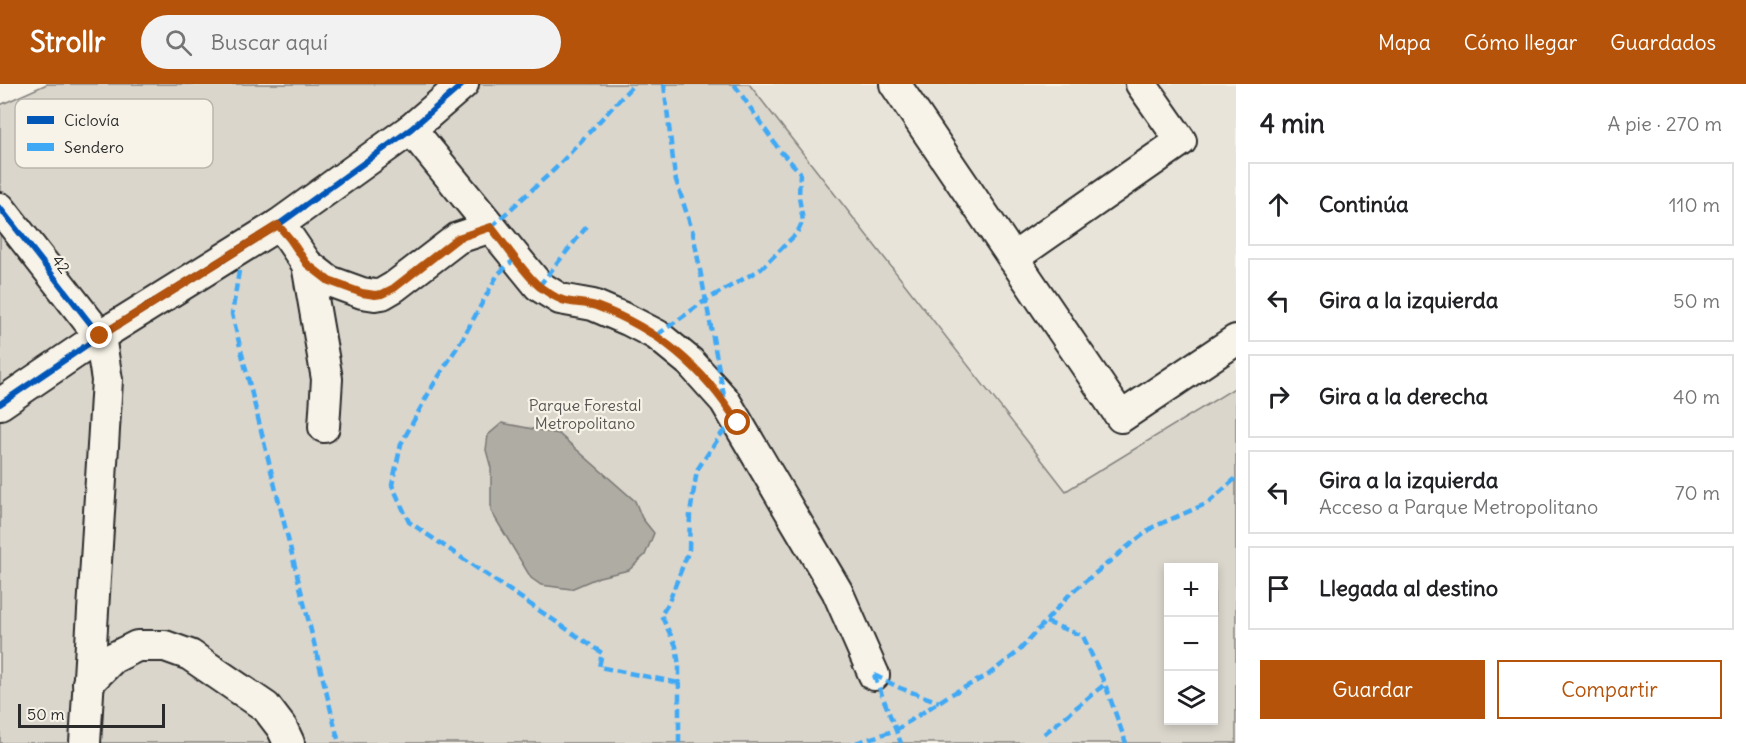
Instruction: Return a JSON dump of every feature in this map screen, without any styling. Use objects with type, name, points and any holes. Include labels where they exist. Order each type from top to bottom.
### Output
[{"type":"street","points":[[0,404],[100,336],[278,225],[411,129],[463,84]]},
{"type":"street","points":[[895,84],[1121,417],[1236,340]]},
{"type":"street","points":[[1013,258],[1181,141],[1141,84]]},
{"type":"street","points":[[411,129],[539,286],[560,299],[593,305],[657,335],[690,362],[724,401],[837,591],[874,675]]},
{"type":"street","name":"42","points":[[0,208],[100,336]]},
{"type":"street","points":[[278,225],[307,264],[329,281],[362,293],[382,294],[394,288],[458,238],[491,227]]},
{"type":"street","points":[[307,264],[327,379],[324,428]]},
{"type":"street","points":[[85,743],[107,380],[100,336]]},
{"type":"street","points":[[88,682],[113,658],[138,646],[165,646],[190,655],[266,707],[282,728],[289,743]]},
{"type":"shaded area","points":[[749,84],[1236,84],[1236,387],[1067,491]]},
{"type":"shaded area","points":[[502,423],[559,434],[635,501],[642,518],[654,533],[645,555],[629,570],[599,577],[571,589],[541,585],[531,578],[491,511],[491,468],[486,450],[488,435]]},
{"type":"green space","name":"Parque Forestal Metropolitano","points":[[47,84],[749,84],[1066,491],[1236,387],[1236,743],[0,743],[0,105]]},
{"type":"marked path","points":[[491,227],[555,169],[634,84]]},
{"type":"marked path","points":[[664,84],[675,177],[693,233],[725,401]]},
{"type":"marked path","points":[[657,335],[706,300],[761,269],[797,233],[803,221],[799,197],[800,172],[780,151],[734,84]]},
{"type":"marked path","points":[[539,286],[588,225]]},
{"type":"marked path","points":[[516,258],[498,274],[463,338],[432,387],[401,444],[392,485],[409,522],[602,653],[599,667],[679,683]]},
{"type":"marked path","points":[[239,271],[232,314],[339,743]]},
{"type":"marked path","points":[[679,743],[679,666],[676,646],[661,615],[668,604],[689,550],[690,514],[697,470],[722,433],[738,423]]},
{"type":"marked path","points":[[856,743],[896,730],[948,696],[988,675],[1018,652],[1069,595],[1127,547],[1153,527],[1208,503],[1236,478]]},
{"type":"marked path","points":[[1046,622],[1083,636],[1105,684],[1126,743]]},
{"type":"marked path","points":[[874,675],[901,743]]},
{"type":"marked path","points":[[874,675],[900,688],[939,702]]},
{"type":"marked path","points":[[1044,734],[1105,684]]},
{"type":"cycle path","points":[[0,404],[100,336],[278,225],[411,129],[463,84]]},
{"type":"cycle path","points":[[0,208],[100,336]]},
{"type":"route","points":[[100,336],[278,225],[307,264],[329,281],[362,293],[375,295],[394,288],[458,238],[491,227],[539,286],[560,299],[593,305],[657,335],[690,362],[724,401],[738,423]]}]
